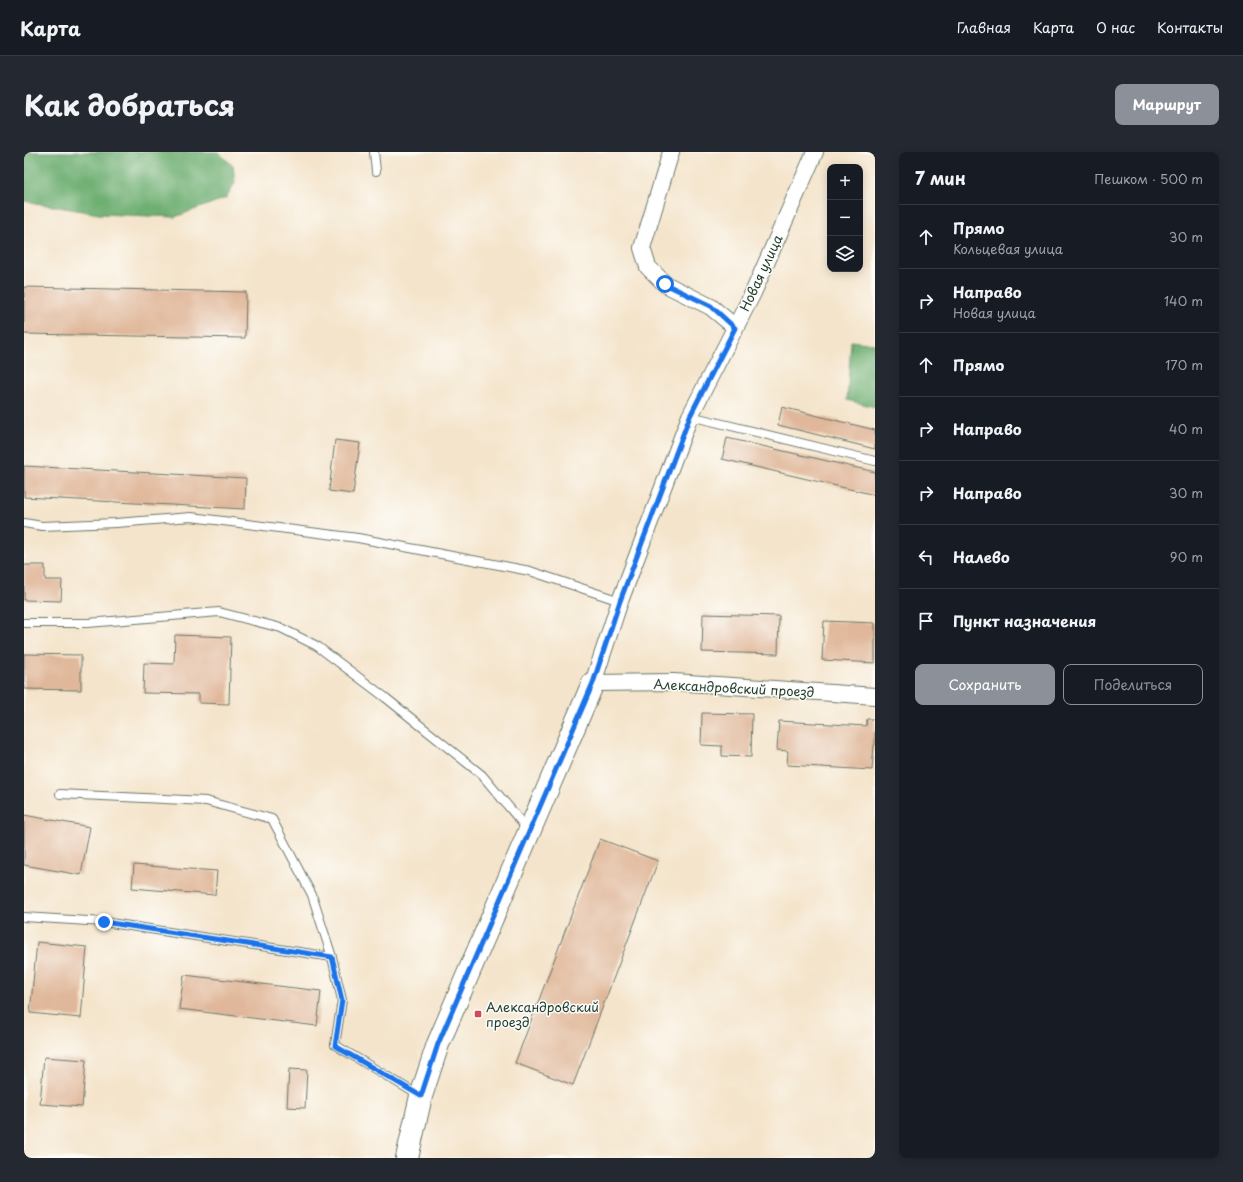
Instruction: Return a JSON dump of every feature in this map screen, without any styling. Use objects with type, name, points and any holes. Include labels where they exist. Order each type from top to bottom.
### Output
[{"type":"street","points":[[671,152],[642,248],[648,267],[665,284],[711,306],[735,328]]},
{"type":"street","name":"Новая улица","points":[[593,683],[620,601],[690,416],[753,293],[815,152]]},
{"type":"street","name":"Александровский проезд","points":[[593,683],[674,682],[875,696]]},
{"type":"street","points":[[407,1158],[421,1096],[438,1044],[593,683]]},
{"type":"lane","points":[[374,152],[376,170]]},
{"type":"lane","points":[[690,416],[875,461]]},
{"type":"lane","points":[[24,523],[42,526],[191,517],[351,537],[530,571],[620,601]]},
{"type":"lane","points":[[24,623],[88,623],[219,612],[281,628],[317,646],[386,698],[482,775],[530,832]]},
{"type":"lane","points":[[60,794],[206,801],[272,819],[312,895],[332,957],[342,1000],[335,1046],[421,1096]]},
{"type":"lane","points":[[24,917],[104,922],[332,957]]},
{"type":"green space","points":[[24,152],[218,152],[233,166],[235,183],[226,198],[175,217],[99,214],[24,201]]},
{"type":"green space","points":[[851,341],[875,344],[875,407],[847,400]]},
{"type":"building","points":[[24,287],[246,292],[245,338],[24,334]]},
{"type":"building","points":[[782,407],[875,430],[875,449],[778,425]]},
{"type":"building","points":[[727,438],[875,472],[875,495],[722,459]]},
{"type":"building","points":[[335,440],[360,443],[353,494],[329,491]]},
{"type":"building","points":[[24,466],[246,478],[245,509],[24,497]]},
{"type":"building","points":[[24,565],[45,565],[45,580],[62,580],[61,601],[24,600]]},
{"type":"building","points":[[703,614],[779,616],[778,654],[702,652]]},
{"type":"building","points":[[824,621],[875,623],[875,663],[822,660]]},
{"type":"building","points":[[175,635],[231,637],[229,704],[199,703],[199,694],[143,693],[144,663],[174,664]]},
{"type":"building","points":[[24,654],[81,655],[81,690],[24,689]]},
{"type":"building","points":[[702,713],[752,714],[751,757],[722,756],[722,746],[701,745]]},
{"type":"building","points":[[867,719],[875,719],[875,745],[872,770],[787,765],[788,751],[777,750],[779,721],[866,726]]},
{"type":"building","points":[[24,815],[90,827],[81,875],[24,865]]},
{"type":"building","points":[[600,839],[658,861],[573,1085],[515,1063]]},
{"type":"building","points":[[134,865],[217,871],[215,895],[132,888]]},
{"type":"building","points":[[37,942],[87,947],[81,1018],[30,1013]]},
{"type":"building","points":[[184,975],[321,991],[317,1026],[179,1009]]},
{"type":"building","points":[[44,1057],[86,1060],[82,1107],[40,1104]]},
{"type":"building","points":[[289,1069],[307,1070],[305,1108],[287,1107]]},
{"type":"place","name":"Александровский проезд","points":[[478,1014]]},
{"type":"route","points":[[104,922],[332,957],[342,1000],[335,1046],[421,1096],[438,1044],[593,683],[620,601],[690,416],[735,328],[711,306],[665,284]]}]
